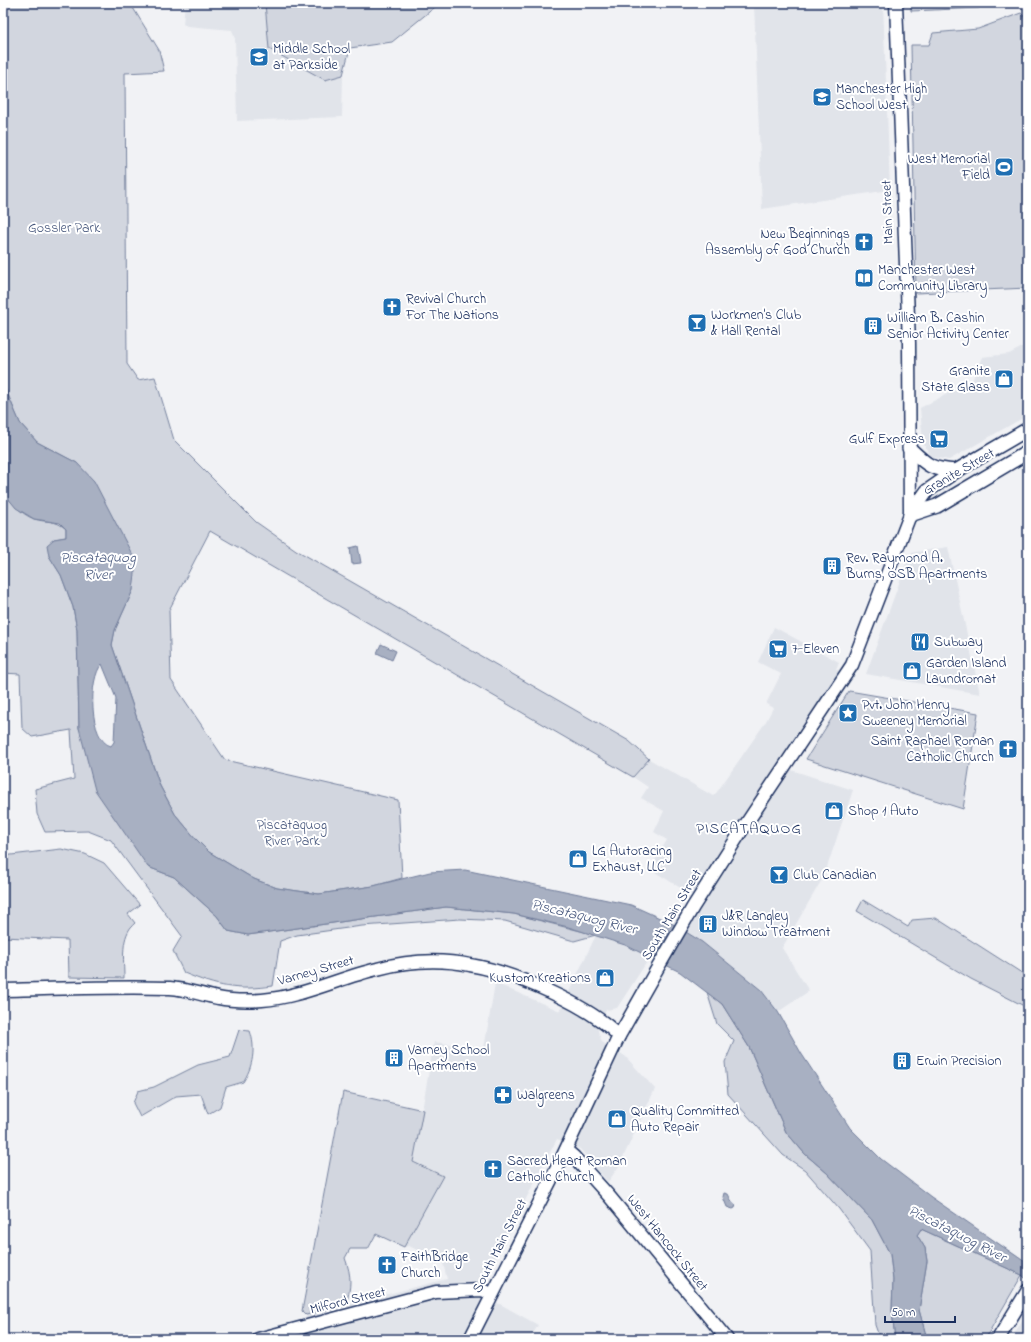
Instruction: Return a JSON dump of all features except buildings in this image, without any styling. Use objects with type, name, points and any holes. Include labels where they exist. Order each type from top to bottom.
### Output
[{"type":"main road","name":"Main Street","points":[[896,3],[909,343],[910,515]]},
{"type":"main road","name":"Granite Street","points":[[910,515],[927,491],[956,471],[1028,429]]},
{"type":"main road","points":[[909,448],[928,466],[940,470],[956,471]]},
{"type":"main road","name":"Granite Street","points":[[910,515],[937,506],[1028,452]]},
{"type":"main road","name":"South Main Street","points":[[470,1339],[566,1150],[619,1036],[681,926],[742,830],[852,665],[910,515]]},
{"type":"main road","name":"Varney Street","points":[[3,990],[171,988],[224,999],[264,1000],[300,992],[359,974],[396,965],[427,962],[470,964],[501,973],[547,991],[590,1012],[610,1026],[619,1036]]},
{"type":"main road","name":"West Hancock Street","points":[[566,1150],[610,1196],[727,1339]]},
{"type":"main road","name":"Milford Street","points":[[258,1339],[412,1300],[436,1292],[482,1290],[492,1294]]},
{"type":"main road","points":[[998,1339],[1028,1290]]},
{"type":"shaded area","name":"Middle School at Parkside","points":[[185,3],[265,3],[269,49],[325,80],[343,75],[342,117],[237,121],[235,39],[232,30],[187,26],[183,24]]},
{"type":"shaded area","name":"Manchester High School West","points":[[754,3],[883,3],[890,190],[762,209]]},
{"type":"shaded area","points":[[1028,344],[1028,415],[949,460],[932,457],[923,443],[920,408],[972,381],[982,357],[1009,354]]},
{"type":"shaded area","points":[[948,547],[980,694],[866,674],[910,553]]},
{"type":"shaded area","points":[[774,627],[839,662],[836,669],[840,671],[779,766],[853,790],[824,876],[782,948],[809,991],[778,1012],[761,990],[702,942],[673,924],[692,895],[650,869],[667,840],[654,832],[664,811],[641,798],[648,787],[633,777],[649,759],[713,796],[717,792],[765,723],[773,708],[766,704],[781,674],[758,662]]},
{"type":"shaded area","points":[[596,935],[625,945],[650,957],[617,1008],[606,1010],[598,1031],[602,1042],[625,1056],[655,1089],[619,1166],[608,1182],[580,1149],[557,1139],[488,1272],[477,1297],[500,1304],[538,1325],[530,1339],[312,1339],[306,1315],[447,1279],[443,1263],[409,1246],[404,1247],[442,1177],[413,1162],[434,1042],[484,1049],[495,983],[560,1011]]},
{"type":"shaded area","points":[[1028,1311],[1028,1339],[1011,1339]]},
{"type":"green space","points":[[3,3],[130,3],[159,50],[164,71],[125,73],[127,364],[138,380],[155,377],[174,440],[256,522],[296,550],[629,741],[649,759],[633,777],[210,531],[169,610],[171,680],[225,760],[398,800],[402,878],[374,886],[319,894],[277,888],[254,879],[209,852],[175,814],[160,786],[112,645],[115,630],[133,590],[77,463],[37,442],[20,423],[3,383]]},
{"type":"green space","points":[[265,3],[440,3],[392,42],[350,48],[343,75],[325,80],[269,49]]},
{"type":"green space","points":[[911,3],[978,3],[979,8],[911,11]]},
{"type":"green space","points":[[1021,13],[1028,21],[1028,288],[916,293],[911,45],[929,45],[933,33],[978,29]]},
{"type":"green space","points":[[3,492],[17,508],[29,517],[54,522],[66,529],[66,537],[54,539],[49,556],[61,575],[73,607],[77,630],[79,728],[148,867],[174,877],[217,916],[228,931],[248,935],[446,907],[514,914],[596,935],[574,941],[505,921],[460,919],[362,926],[297,935],[280,941],[273,986],[249,988],[228,987],[207,982],[184,973],[173,951],[182,936],[111,840],[88,831],[45,832],[37,814],[35,789],[74,779],[71,730],[32,737],[22,728],[20,674],[3,673]]},
{"type":"green space","points":[[849,691],[978,713],[963,809],[806,759]]},
{"type":"green space","points":[[61,849],[85,854],[104,863],[140,905],[128,914],[135,923],[130,928],[125,941],[124,978],[69,977],[68,940],[3,937],[3,856]]},
{"type":"green space","points":[[863,900],[908,927],[912,920],[936,918],[1028,977],[1028,1008],[971,979],[857,911]]},
{"type":"green space","points":[[707,992],[722,1004],[749,1047],[786,1132],[805,1154],[827,1173],[872,1220],[890,1254],[893,1280],[892,1310],[895,1339],[880,1339],[875,1325],[870,1251],[839,1209],[805,1170],[783,1155],[728,1094],[725,1062],[734,1041],[717,1024]]},
{"type":"green space","points":[[239,1030],[250,1031],[253,1044],[251,1064],[243,1082],[226,1087],[220,1107],[208,1114],[201,1094],[176,1096],[140,1117],[133,1103],[138,1091],[154,1087],[198,1065],[230,1057]]},
{"type":"green space","points":[[343,1092],[423,1110],[413,1162],[443,1176],[404,1247],[376,1234],[368,1249],[350,1249],[345,1258],[349,1271],[350,1282],[346,1305],[306,1315],[302,1311]]},
{"type":"green space","points":[[921,1229],[1022,1275],[985,1339],[927,1339],[919,1310],[927,1261],[925,1248],[917,1235]]},
{"type":"water","name":"Piscataquog River","points":[[3,383],[20,423],[37,442],[77,463],[94,481],[134,558],[135,574],[133,590],[115,630],[112,645],[160,786],[175,814],[209,852],[254,879],[277,888],[319,894],[373,886],[430,872],[465,870],[631,905],[673,924],[702,942],[761,990],[778,1012],[801,1053],[850,1128],[881,1159],[931,1197],[1028,1264],[1028,1281],[1022,1275],[921,1229],[917,1235],[925,1248],[927,1261],[919,1310],[927,1339],[895,1339],[892,1310],[893,1280],[890,1254],[872,1220],[827,1173],[805,1154],[786,1132],[749,1047],[722,1004],[680,972],[625,945],[568,927],[514,914],[446,907],[248,935],[228,931],[217,916],[174,877],[148,867],[95,790],[79,728],[77,630],[73,607],[61,575],[49,556],[47,545],[54,539],[66,537],[66,529],[60,523],[34,519],[16,508],[3,492]],"holes":[[[102,664],[116,698],[114,742],[111,746],[104,742],[98,733],[93,708],[94,682],[97,671]]]},
{"type":"water","points":[[358,546],[361,563],[352,564],[350,548]]},
{"type":"water","points":[[381,644],[396,651],[392,660],[377,653]]},
{"type":"water","points":[[724,1193],[728,1194],[736,1205],[735,1208],[733,1209],[727,1207],[723,1197]]},
{"type":"place","name":"Middle School at Parkside","points":[[259,57]]},
{"type":"place","name":"Manchester High School West","points":[[822,97]]},
{"type":"place","name":"West Memorial Field","points":[[1004,167]]},
{"type":"place","name":"New Beginnings Assembly of God Church","points":[[864,242]]},
{"type":"place","name":"Manchester West Community Library","points":[[864,278]]},
{"type":"place","name":"Revival Church For The Nations","points":[[392,307]]},
{"type":"place","name":"Workmen's Club & Hall Rental","points":[[697,323]]},
{"type":"place","name":"William B. Cashin Senior Activity Center","points":[[873,326]]},
{"type":"place","name":"Granite State Glass","points":[[1004,379]]},
{"type":"place","name":"Gulf Express","points":[[939,439]]},
{"type":"place","name":"Rev. Raymond A. Burns, OSB Apartments","points":[[832,566]]},
{"type":"place","name":"Subway","points":[[920,642]]},
{"type":"place","name":"7-Eleven","points":[[778,649]]},
{"type":"place","name":"Garden Island Laundromat","points":[[912,671]]},
{"type":"place","name":"Pvt. John Henry Sweeney Memorial","points":[[848,713]]},
{"type":"place","name":"Saint Raphael Roman Catholic Church","points":[[1008,749]]},
{"type":"place","name":"Shop 1 Auto","points":[[834,811]]},
{"type":"place","name":"LG Autoracing Exhaust, LLC","points":[[578,859]]},
{"type":"place","name":"Club Canadian","points":[[779,875]]},
{"type":"place","name":"J&R Langley Window Treatment","points":[[708,924]]},
{"type":"place","name":"Kustom Kreations","points":[[605,978]]},
{"type":"place","name":"Varney School Apartments","points":[[394,1058]]},
{"type":"place","name":"Erwin Precision","points":[[902,1061]]},
{"type":"place","name":"Walgreens","points":[[503,1095]]},
{"type":"place","name":"Quality Committed Auto Repair","points":[[617,1119]]},
{"type":"place","name":"Sacred Heart Roman Catholic Church","points":[[493,1169]]},
{"type":"place","name":"FaithBridge Church","points":[[387,1265]]},
{"type":"district","name":"PISCATAQUOG","points":[[749,829]]},
{"type":"park label","name":"Gossler Park","points":[[64,228]]},
{"type":"park label","name":"Piscataquog River Park","points":[[292,834]]}]
